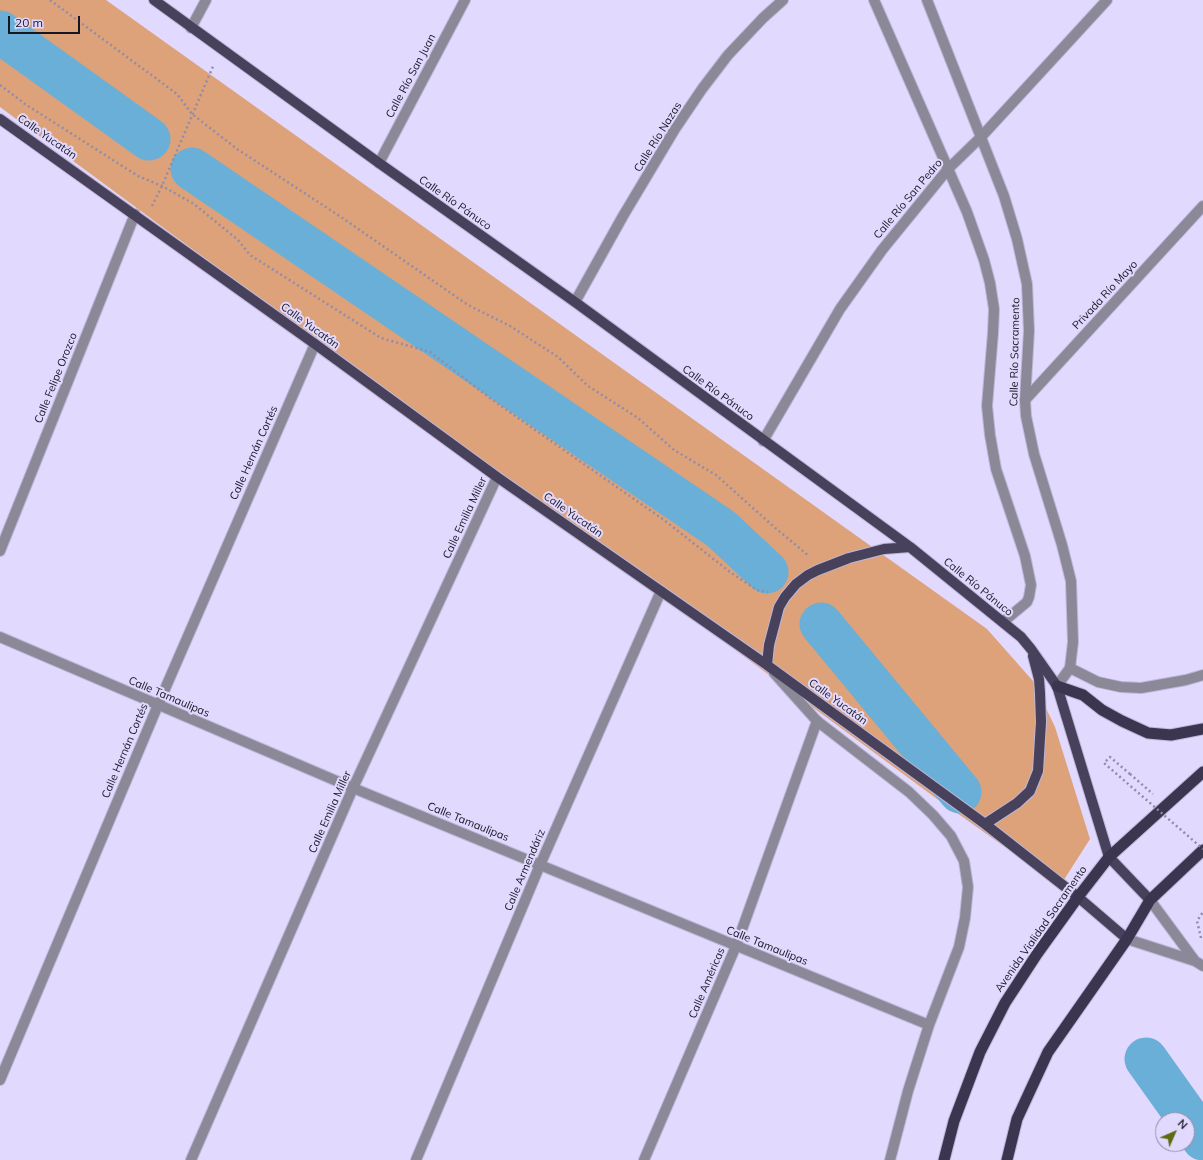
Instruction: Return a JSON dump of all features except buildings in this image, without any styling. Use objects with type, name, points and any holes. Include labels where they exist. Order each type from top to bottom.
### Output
[{"type":"highway","points":[[1057,686],[1083,695],[1102,710],[1122,722],[1148,733],[1171,735],[1203,729]]},
{"type":"highway","name":"Avenida Vialidad Sacramento","points":[[944,1160],[954,1121],[980,1052],[1005,1003],[1037,954],[1108,857],[1203,772]]},
{"type":"highway","points":[[1007,1160],[1017,1119],[1048,1052],[1127,939],[1150,900],[1203,849]]},
{"type":"main road","name":"Calle Río Pánuco","points":[[154,0],[379,163],[575,302],[763,441],[910,547],[1021,637],[1057,686],[1108,857],[1150,900]]},
{"type":"main road","name":"Calle Yucatán","points":[[0,118],[315,344],[497,477],[767,665],[984,824],[1078,897],[1127,939]]},
{"type":"main road","points":[[767,665],[769,645],[779,607],[796,584],[818,570],[849,558],[884,550],[910,547]]},
{"type":"main road","points":[[984,824],[1017,803],[1030,791],[1038,771],[1041,722],[1040,693],[1039,678],[1031,649]]},
{"type":"street","points":[[191,28],[206,0]]},
{"type":"street","name":"Calle Río San Juan","points":[[379,163],[465,0]]},
{"type":"street","name":"Calle Río Nazas","points":[[575,302],[623,216],[675,129],[702,89],[728,55],[763,18],[783,0]]},
{"type":"street","name":"Calle Río Sacramento","points":[[874,0],[967,212],[990,282],[994,309],[987,406],[990,435],[996,469],[1025,556],[1031,585],[1026,602],[1003,622]]},
{"type":"street","name":"Calle Río Sacramento","points":[[927,0],[1004,196],[1017,239],[1027,284],[1029,331],[1026,400],[1030,436],[1071,581],[1073,642],[1070,668],[1057,686]]},
{"type":"street","name":"Calle Río San Pedro","points":[[763,441],[840,309],[882,250],[948,169],[981,137],[1107,0]]},
{"type":"street","name":"Privada Río Mayo","points":[[1026,400],[1203,206]]},
{"type":"street","name":"Calle Felipe Orozco","points":[[0,551],[135,214]]},
{"type":"street","name":"Calle Hernán Cortés","points":[[0,1080],[158,705],[315,344]]},
{"type":"street","name":"Calle Emilia Miller","points":[[191,1160],[353,788],[497,477]]},
{"type":"street","name":"Calle Armendáriz","points":[[416,1160],[540,865],[662,591]]},
{"type":"street","name":"Calle Tamaulipas","points":[[0,637],[353,788],[928,1025]]},
{"type":"street","points":[[767,665],[817,721],[909,792],[924,806],[951,836],[964,862],[968,887],[965,918],[959,947],[928,1025],[908,1091],[890,1160]]},
{"type":"street","points":[[1070,668],[1098,682],[1121,687],[1141,688],[1186,680],[1203,675]]},
{"type":"street","name":"Calle Américas","points":[[644,1160],[736,946],[817,721]]},
{"type":"street","points":[[1150,900],[1199,963]]},
{"type":"street","points":[[1127,939],[1199,963]]},
{"type":"path","points":[[50,0],[177,94],[192,114],[237,149],[341,217],[468,305],[510,326],[558,357],[588,386],[638,418],[674,450],[716,475],[809,556],[809,563]]},
{"type":"path","points":[[162,186],[221,49]]},
{"type":"path","points":[[0,84],[26,104],[138,176],[162,186],[194,204],[238,240],[250,255],[381,338],[430,352],[491,399],[664,520],[730,572],[757,590],[774,593]]},
{"type":"path","points":[[1166,805],[1110,757],[1104,763],[1203,849]]},
{"type":"path","points":[[1202,942],[1197,921],[1203,912]]},
{"type":"shaded area","points":[[0,0],[106,0],[987,629],[1033,681],[1055,727],[1090,839],[1060,886],[933,796],[0,107]]},
{"type":"waterway","points":[[0,32],[149,139]]},
{"type":"waterway","points":[[192,169],[721,529],[767,572]]},
{"type":"waterway","points":[[821,624],[960,792]]},
{"type":"waterway","points":[[1146,1059],[1203,1139]]}]
